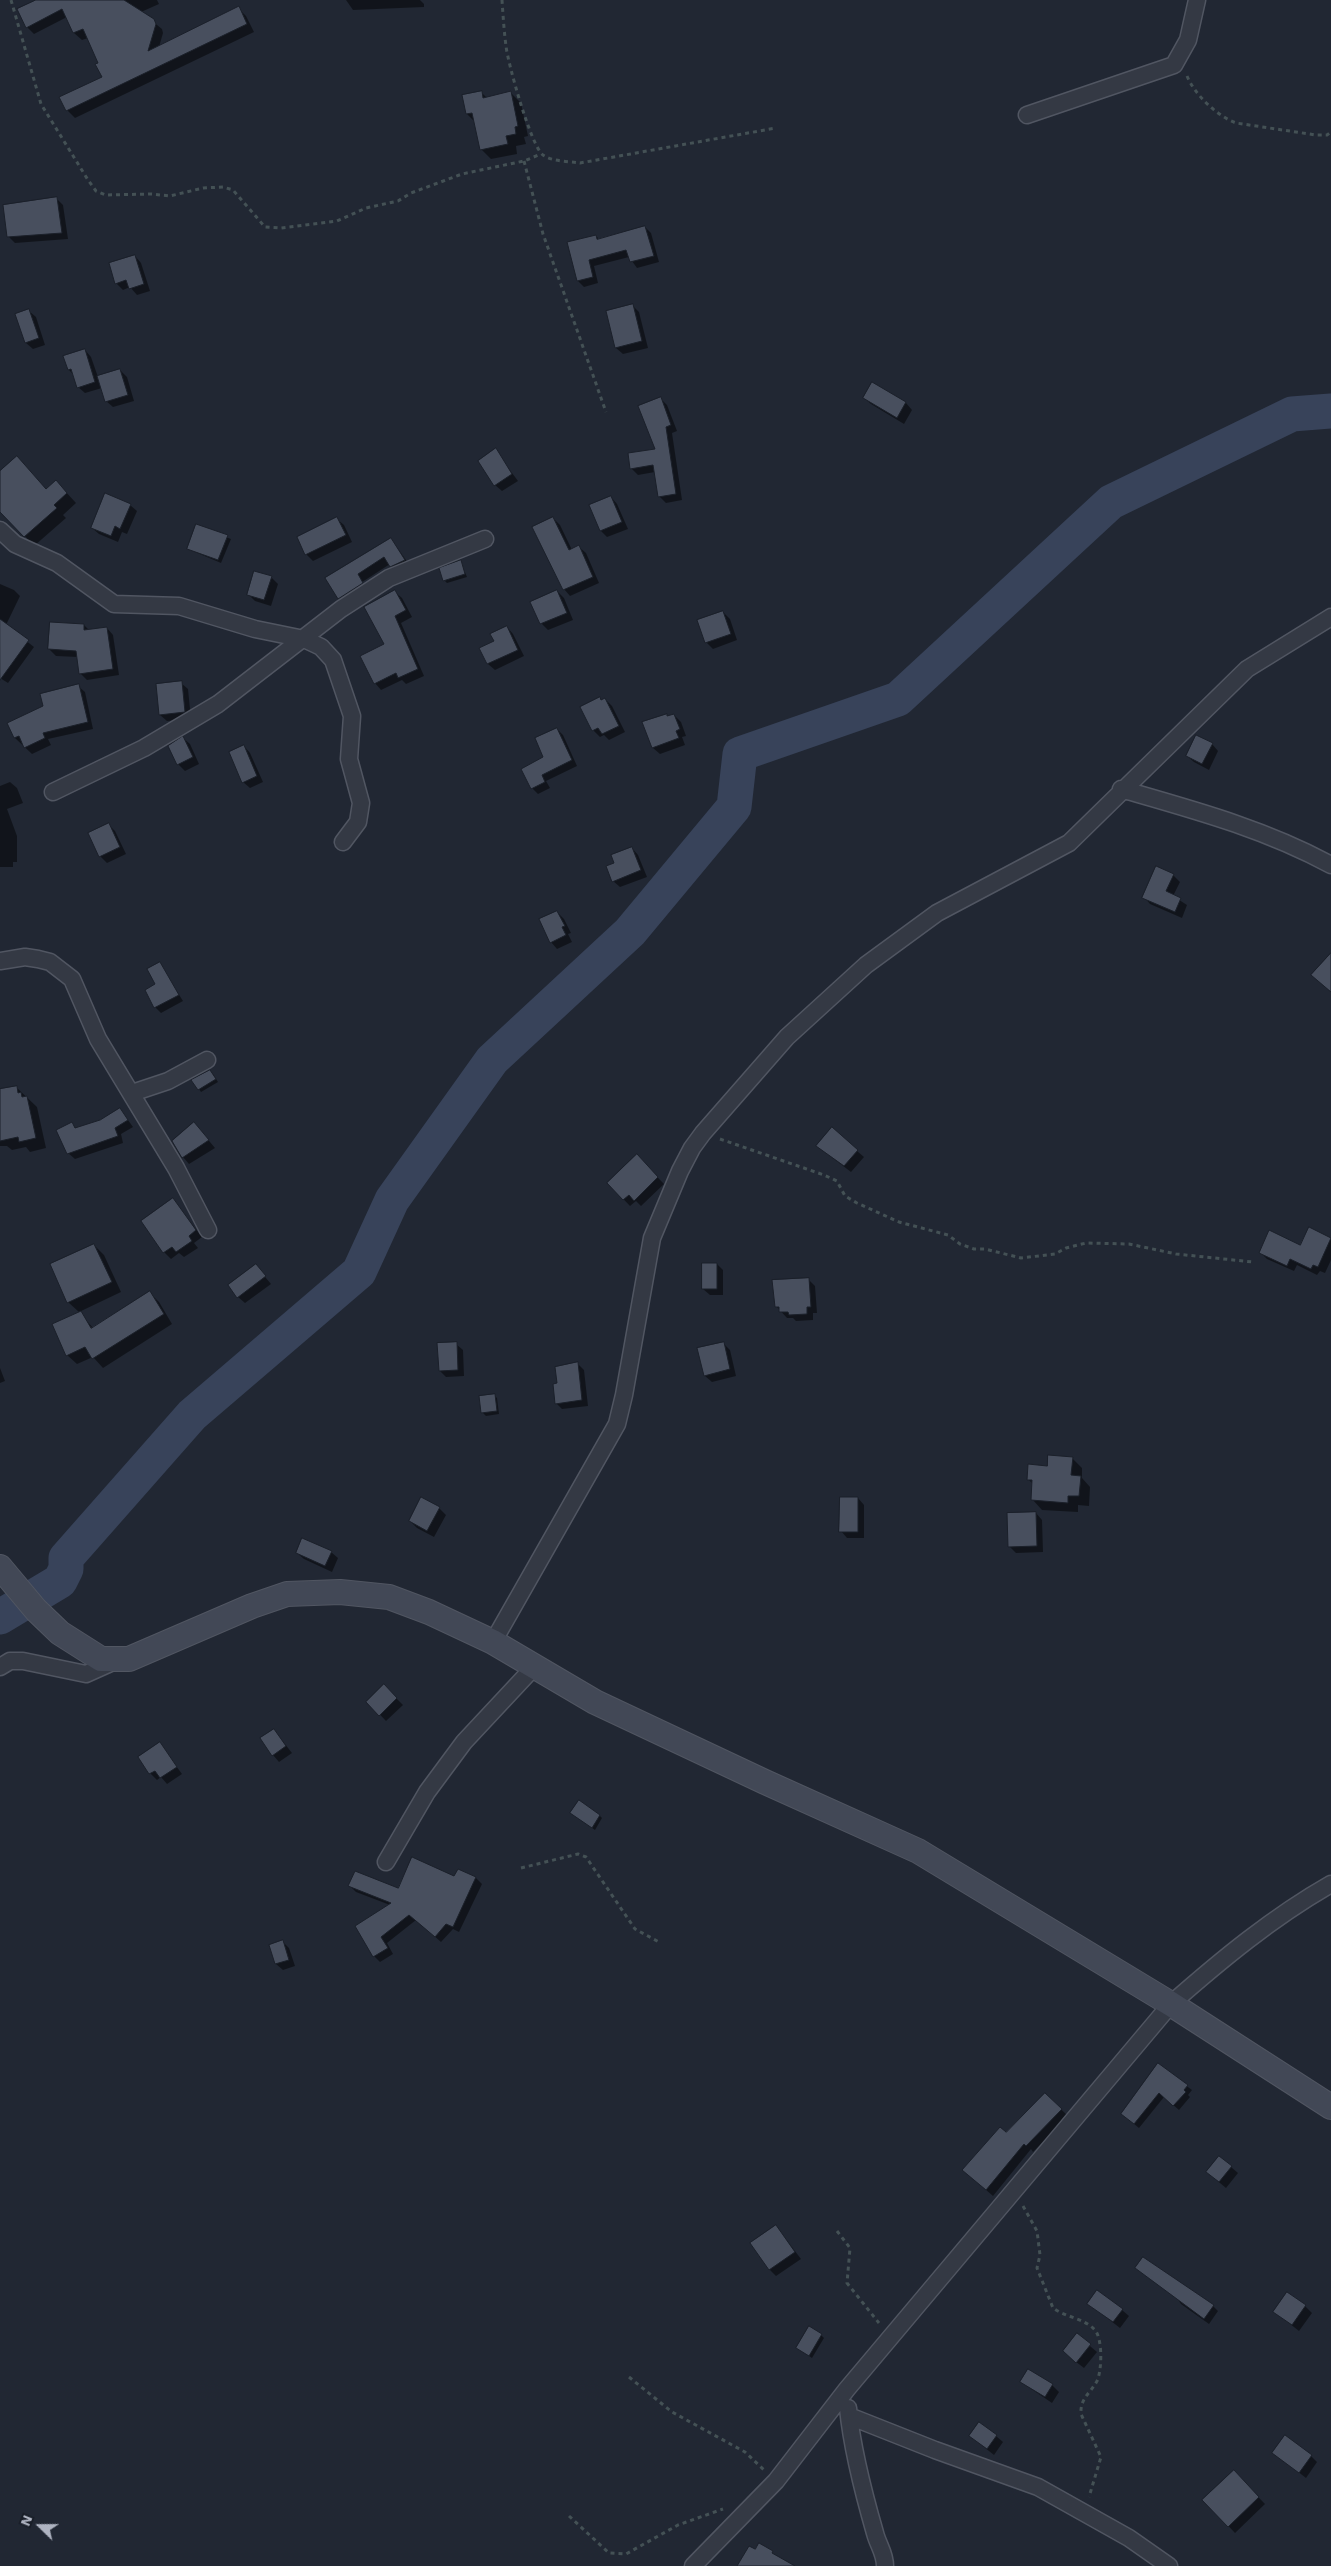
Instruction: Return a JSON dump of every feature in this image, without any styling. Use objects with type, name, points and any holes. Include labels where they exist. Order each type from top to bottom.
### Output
[{"type":"main road","points":[[3,1571],[36,1610],[60,1633],[101,1659],[129,1659],[252,1606],[287,1594],[340,1592],[389,1597],[429,1612],[493,1642],[595,1702],[918,1851],[1170,2004],[1331,2107]]},
{"type":"street","points":[[1027,114],[1174,65],[1181,53],[1194,19],[1197,0]]},
{"type":"street","points":[[0,530],[15,544],[56,563],[114,604],[179,606],[255,629],[304,639],[321,647],[333,660],[352,716],[349,759],[361,803],[358,822],[343,842]]},
{"type":"street","points":[[53,792],[144,748],[218,704],[342,609],[389,578],[485,539]]},
{"type":"street","points":[[493,1642],[617,1424],[624,1395],[652,1238],[680,1170],[703,1133],[787,1037],[866,966],[937,914],[1069,843],[1122,789],[1247,669],[1331,617]]},
{"type":"street","points":[[1122,789],[1212,815],[1279,838],[1331,865]]},
{"type":"street","points":[[0,961],[25,956],[38,958],[50,962],[72,979],[98,1039],[132,1092],[208,1230]]},
{"type":"street","points":[[132,1092],[168,1081],[206,1060]]},
{"type":"street","points":[[0,1667],[10,1661],[23,1661],[86,1674],[117,1660]]},
{"type":"street","points":[[386,1862],[427,1792],[464,1742],[535,1666]]},
{"type":"street","points":[[693,2566],[758,2502],[776,2481],[847,2389],[1170,2004],[1223,1959],[1302,1901],[1331,1884]]},
{"type":"street","points":[[847,2389],[849,2416],[875,2535],[885,2559],[885,2566]]},
{"type":"street","points":[[849,2416],[935,2450],[1038,2486],[1129,2538],[1169,2566]]},
{"type":"path","points":[[11,0],[42,104],[88,180],[96,190],[106,195],[152,194],[170,196],[203,188],[223,187],[234,190],[265,227],[281,228],[337,221],[366,208],[398,201],[411,193],[462,174],[524,161],[541,154]]},
{"type":"path","points":[[502,0],[506,47],[513,76],[534,141],[541,154],[550,159],[580,163],[776,128]]},
{"type":"path","points":[[1181,53],[1190,85],[1225,119],[1236,123],[1316,135],[1327,135],[1331,132]]},
{"type":"path","points":[[524,161],[543,234],[606,412]]},
{"type":"path","points":[[703,1133],[824,1175],[837,1181],[845,1196],[857,1204],[899,1222],[948,1235],[960,1244],[974,1249],[985,1249],[1021,1258],[1055,1254],[1066,1248],[1086,1243],[1129,1244],[1176,1254],[1253,1262]]},
{"type":"path","points":[[521,1868],[578,1854],[586,1857],[635,1929],[659,1942]]},
{"type":"path","points":[[1013,2191],[1037,2231],[1040,2255],[1038,2268],[1053,2308],[1094,2329],[1099,2338],[1101,2361],[1098,2380],[1084,2397],[1080,2407],[1081,2414],[1101,2457],[1101,2463],[1084,2512]]},
{"type":"path","points":[[837,2231],[850,2248],[847,2283],[890,2338]]},
{"type":"path","points":[[629,2377],[672,2412],[745,2452],[776,2481]]},
{"type":"path","points":[[569,2516],[609,2553],[626,2554],[678,2525],[716,2510],[758,2502]]},
{"type":"building","points":[[36,0],[124,0],[154,19],[156,24],[148,51],[239,6],[247,24],[66,111],[59,97],[102,77],[95,64],[98,63],[83,29],[73,33],[62,9],[26,28],[17,9]]},
{"type":"building","points":[[482,91],[483,98],[511,91],[518,126],[515,127],[516,134],[506,136],[508,144],[480,150],[472,113],[466,114],[462,95]]},
{"type":"building","points":[[57,197],[62,233],[7,237],[3,205]]},
{"type":"building","points":[[645,226],[654,256],[630,262],[626,250],[589,260],[593,277],[577,281],[567,242],[596,235],[597,239]]},
{"type":"building","points":[[135,255],[144,284],[129,289],[126,280],[115,284],[109,263]]},
{"type":"building","points":[[633,304],[642,341],[615,348],[606,311]]},
{"type":"building","points":[[29,309],[39,338],[25,343],[15,314]]},
{"type":"building","points":[[85,349],[95,382],[77,388],[71,369],[68,370],[63,356]]},
{"type":"building","points":[[120,369],[128,395],[105,402],[97,376]]},
{"type":"building","points":[[872,382],[906,402],[897,418],[863,398]]},
{"type":"building","points":[[661,397],[671,425],[666,427],[676,494],[658,497],[653,465],[630,469],[628,453],[655,449],[638,406]]},
{"type":"building","points":[[496,448],[512,474],[494,486],[478,461]]},
{"type":"building","points":[[17,456],[46,489],[56,480],[67,493],[54,505],[57,508],[24,537],[0,512],[0,471]]},
{"type":"building","points":[[105,493],[131,504],[120,529],[115,526],[111,536],[91,528]]},
{"type":"building","points":[[611,496],[622,522],[600,531],[589,505]]},
{"type":"building","points":[[337,517],[346,535],[305,555],[297,537]]},
{"type":"building","points":[[553,517],[569,550],[579,545],[593,577],[563,590],[532,527]]},
{"type":"building","points":[[196,524],[228,535],[218,560],[187,549]]},
{"type":"building","points":[[391,538],[405,560],[390,567],[384,557],[358,574],[363,583],[338,599],[325,578]]},
{"type":"building","points":[[461,560],[465,574],[443,581],[439,568]]},
{"type":"building","points":[[254,571],[272,576],[264,600],[247,595]]},
{"type":"building","points":[[395,590],[406,610],[395,616],[418,669],[398,678],[396,673],[374,684],[360,656],[384,644],[364,607]]},
{"type":"building","points":[[557,590],[567,613],[540,624],[530,602]]},
{"type":"building","points":[[723,611],[731,634],[705,643],[697,620]]},
{"type":"building","points":[[0,619],[29,640],[0,680]]},
{"type":"building","points":[[50,622],[84,624],[84,630],[107,627],[113,669],[79,674],[76,651],[48,649]]},
{"type":"building","points":[[507,626],[518,650],[487,664],[479,648],[494,641],[490,634]]},
{"type":"building","points":[[182,681],[185,712],[159,715],[156,684]]},
{"type":"building","points":[[79,684],[88,722],[43,733],[45,738],[24,748],[19,736],[14,738],[7,723],[43,706],[40,694]]},
{"type":"building","points":[[600,697],[601,700],[605,698],[619,726],[602,734],[598,728],[592,731],[580,707]]},
{"type":"building","points":[[667,714],[667,716],[674,714],[680,729],[676,731],[679,738],[652,748],[642,722]]},
{"type":"building","points":[[557,728],[572,760],[542,775],[545,782],[531,789],[521,769],[543,757],[535,738]]},
{"type":"building","points":[[1196,735],[1213,743],[1202,764],[1186,756]]},
{"type":"building","points":[[183,736],[193,757],[177,765],[168,746]]},
{"type":"building","points":[[244,745],[257,776],[242,783],[229,752]]},
{"type":"building","points":[[109,823],[120,847],[99,857],[88,833]]},
{"type":"building","points":[[632,847],[641,870],[612,882],[606,866],[614,863],[611,855]]},
{"type":"building","points":[[1156,866],[1174,874],[1166,891],[1181,898],[1175,912],[1142,898]]},
{"type":"building","points":[[557,911],[565,926],[562,927],[566,935],[550,943],[539,919]]},
{"type":"building","points":[[1331,953],[1331,992],[1311,975]]},
{"type":"building","points":[[160,962],[179,995],[154,1008],[145,990],[155,984],[147,969]]},
{"type":"building","points":[[210,1070],[216,1079],[198,1090],[191,1080]]},
{"type":"building","points":[[17,1086],[18,1093],[21,1092],[22,1097],[27,1096],[36,1138],[19,1142],[18,1137],[0,1141],[0,1089]]},
{"type":"building","points":[[120,1108],[128,1120],[115,1128],[118,1136],[67,1154],[56,1130],[72,1122],[75,1128],[100,1120]]},
{"type":"building","points":[[194,1122],[209,1140],[182,1158],[172,1141]]},
{"type":"building","points":[[832,1127],[858,1150],[844,1166],[816,1146]]},
{"type":"building","points":[[637,1154],[658,1177],[634,1201],[629,1195],[623,1200],[607,1183]]},
{"type":"building","points":[[173,1198],[196,1230],[189,1236],[192,1241],[176,1252],[172,1247],[163,1253],[141,1221]]},
{"type":"building","points":[[1309,1227],[1331,1238],[1318,1267],[1313,1265],[1311,1269],[1290,1259],[1287,1266],[1259,1253],[1269,1230],[1300,1245]]},
{"type":"building","points":[[94,1244],[112,1282],[67,1303],[50,1264]]},
{"type":"building","points":[[702,1263],[717,1263],[717,1289],[702,1289]]},
{"type":"building","points":[[256,1264],[266,1276],[237,1298],[228,1285]]},
{"type":"building","points":[[809,1278],[811,1307],[807,1307],[807,1314],[789,1315],[788,1312],[779,1312],[779,1307],[775,1307],[772,1280]]},
{"type":"building","points":[[150,1291],[164,1314],[92,1359],[85,1347],[66,1356],[52,1324],[81,1311],[91,1328]]},
{"type":"building","points":[[457,1342],[458,1370],[439,1371],[437,1343]]},
{"type":"building","points":[[724,1342],[730,1369],[704,1376],[697,1348]]},
{"type":"building","points":[[578,1362],[582,1400],[555,1404],[553,1384],[557,1383],[555,1367]]},
{"type":"building","points":[[495,1394],[497,1411],[481,1413],[479,1396]]},
{"type":"building","points":[[1048,1455],[1073,1457],[1071,1475],[1081,1476],[1079,1496],[1068,1496],[1068,1503],[1031,1500],[1032,1480],[1027,1480],[1028,1464],[1047,1466]]},
{"type":"building","points":[[421,1497],[440,1507],[427,1531],[409,1521]]},
{"type":"building","points":[[840,1497],[858,1497],[858,1532],[839,1532]]},
{"type":"building","points":[[1036,1512],[1037,1546],[1008,1547],[1007,1513]]},
{"type":"building","points":[[302,1538],[332,1551],[325,1566],[296,1553]]},
{"type":"building","points":[[384,1684],[397,1698],[379,1716],[366,1702]]},
{"type":"building","points":[[274,1729],[286,1746],[272,1756],[260,1738]]},
{"type":"building","points":[[160,1742],[177,1767],[160,1778],[155,1771],[149,1774],[138,1757]]},
{"type":"building","points":[[579,1800],[600,1815],[592,1828],[570,1813]]},
{"type":"building","points":[[412,1857],[454,1876],[458,1869],[476,1877],[453,1927],[446,1924],[435,1937],[409,1915],[381,1937],[388,1948],[373,1957],[355,1926],[391,1903],[348,1886],[355,1871],[398,1888]]},
{"type":"building","points":[[283,1940],[289,1960],[275,1964],[269,1945]]},
{"type":"building","points":[[1158,2063],[1188,2085],[1184,2090],[1186,2092],[1173,2106],[1159,2093],[1134,2124],[1121,2114]]},
{"type":"building","points":[[1045,2093],[1062,2109],[1026,2146],[1024,2144],[986,2190],[962,2170],[1000,2127],[1006,2132]]},
{"type":"building","points":[[1219,2156],[1232,2166],[1219,2182],[1206,2172]]},
{"type":"building","points":[[776,2225],[795,2252],[769,2270],[750,2243]]},
{"type":"building","points":[[1143,2257],[1214,2305],[1204,2319],[1135,2268]]},
{"type":"building","points":[[1097,2290],[1123,2309],[1113,2322],[1087,2304]]},
{"type":"building","points":[[1287,2292],[1306,2305],[1292,2325],[1273,2312]]},
{"type":"building","points":[[809,2326],[822,2334],[809,2356],[796,2348]]},
{"type":"building","points":[[1077,2333],[1091,2344],[1076,2363],[1063,2351]]},
{"type":"building","points":[[1028,2369],[1053,2384],[1045,2397],[1020,2382]]},
{"type":"building","points":[[979,2422],[997,2435],[987,2449],[969,2436]]},
{"type":"building","points":[[1285,2435],[1312,2455],[1299,2473],[1272,2453]]},
{"type":"building","points":[[1234,2470],[1259,2497],[1228,2527],[1202,2500]]},
{"type":"building","points":[[759,2543],[795,2566],[737,2566],[749,2546],[755,2549]]},
{"type":"waterway","points":[[0,1617],[60,1581],[66,1569],[66,1558],[192,1415],[359,1272],[392,1200],[492,1060],[630,932],[734,807],[740,754],[898,699],[1111,502],[1292,414],[1331,411]]}]
